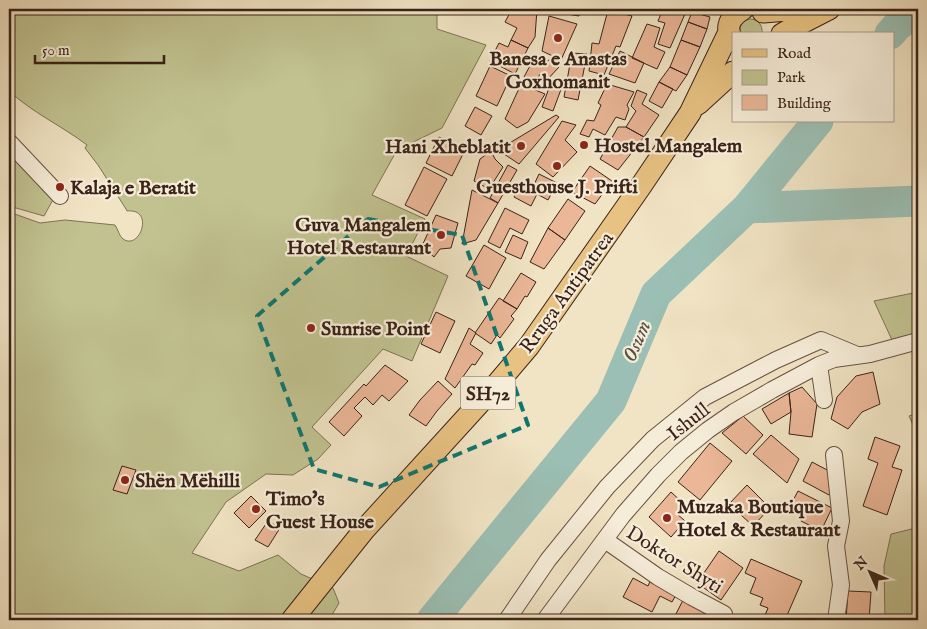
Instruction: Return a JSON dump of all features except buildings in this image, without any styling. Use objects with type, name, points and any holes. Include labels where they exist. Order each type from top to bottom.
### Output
[{"type":"main road","points":[[745,17],[791,17],[829,9]]},
{"type":"main road","points":[[745,17],[769,19],[771,32]]},
{"type":"main road","name":"Rruga Antipatrea","points":[[736,32],[745,17]]},
{"type":"main road","name":"Rruga Antipatrea","points":[[292,620],[364,530],[496,386],[529,346],[690,113],[732,40]]},
{"type":"main road","name":"SH72","points":[[690,113],[732,73]]},
{"type":"street","points":[[9,142],[60,196]]},
{"type":"street","points":[[507,620],[548,560],[607,487],[653,439],[705,397],[776,360],[821,340],[859,355]]},
{"type":"street","name":"Ishull","points":[[545,620],[623,515],[681,452],[708,430],[742,408],[819,365],[834,359],[878,353],[918,341]]},
{"type":"street","points":[[819,365],[824,400]]},
{"type":"street","points":[[834,455],[841,521],[836,546],[841,586],[836,620]]},
{"type":"street","name":"Doktor Shyti","points":[[604,540],[658,577],[724,614]]},
{"type":"highlighted area","points":[[368,219],[462,235],[528,425],[379,487],[314,469],[257,316]]},
{"type":"green space","points":[[9,9],[437,9],[437,29],[486,45],[442,128],[397,150],[372,195],[425,219],[406,256],[448,276],[412,361],[383,349],[312,427],[331,445],[318,459],[293,475],[266,474],[226,502],[192,553],[239,571],[278,555],[301,574],[333,588],[339,603],[329,620],[9,620],[9,212],[40,223],[65,220],[115,225],[122,238],[129,241],[139,235],[143,222],[141,216],[136,212],[127,211],[85,148],[87,145],[28,106],[9,91],[9,85],[15,78],[9,73]]},
{"type":"green space","points":[[755,20],[762,28],[762,32],[740,32],[745,21]]},
{"type":"green space","points":[[9,149],[55,196],[44,216],[9,206]]},
{"type":"green space","points":[[918,292],[918,336],[892,340],[874,301]]},
{"type":"green space","points":[[918,413],[918,436],[909,416]]},
{"type":"green space","points":[[918,491],[918,620],[885,620],[884,566],[891,534],[912,529]]},
{"type":"waterway","points":[[892,32],[918,11]]},
{"type":"waterway","points":[[747,208],[817,122]]},
{"type":"waterway","name":"Osum","points":[[432,620],[611,401],[656,294],[747,208],[918,201]]},
{"type":"place","name":"Banesa e Anastas Goxhomanit","points":[[558,38]]},
{"type":"place","name":"Hostel Mangalem","points":[[584,145]]},
{"type":"place","name":"Hani Xheblatit","points":[[521,146]]},
{"type":"place","name":"Guesthouse J. Prifti","points":[[557,166]]},
{"type":"place","name":"Kalaja e Beratit","points":[[60,187]]},
{"type":"place","name":"Guva Mangalem Hotel Restaurant","points":[[441,235]]},
{"type":"place","name":"Sunrise Point","points":[[311,328]]},
{"type":"place","name":"Shën Mëhilli","points":[[125,480]]},
{"type":"place","name":"Timo's Guest House","points":[[256,509]]},
{"type":"place","name":"Muzaka Boutique Hotel & Restaurant","points":[[667,518]]}]
